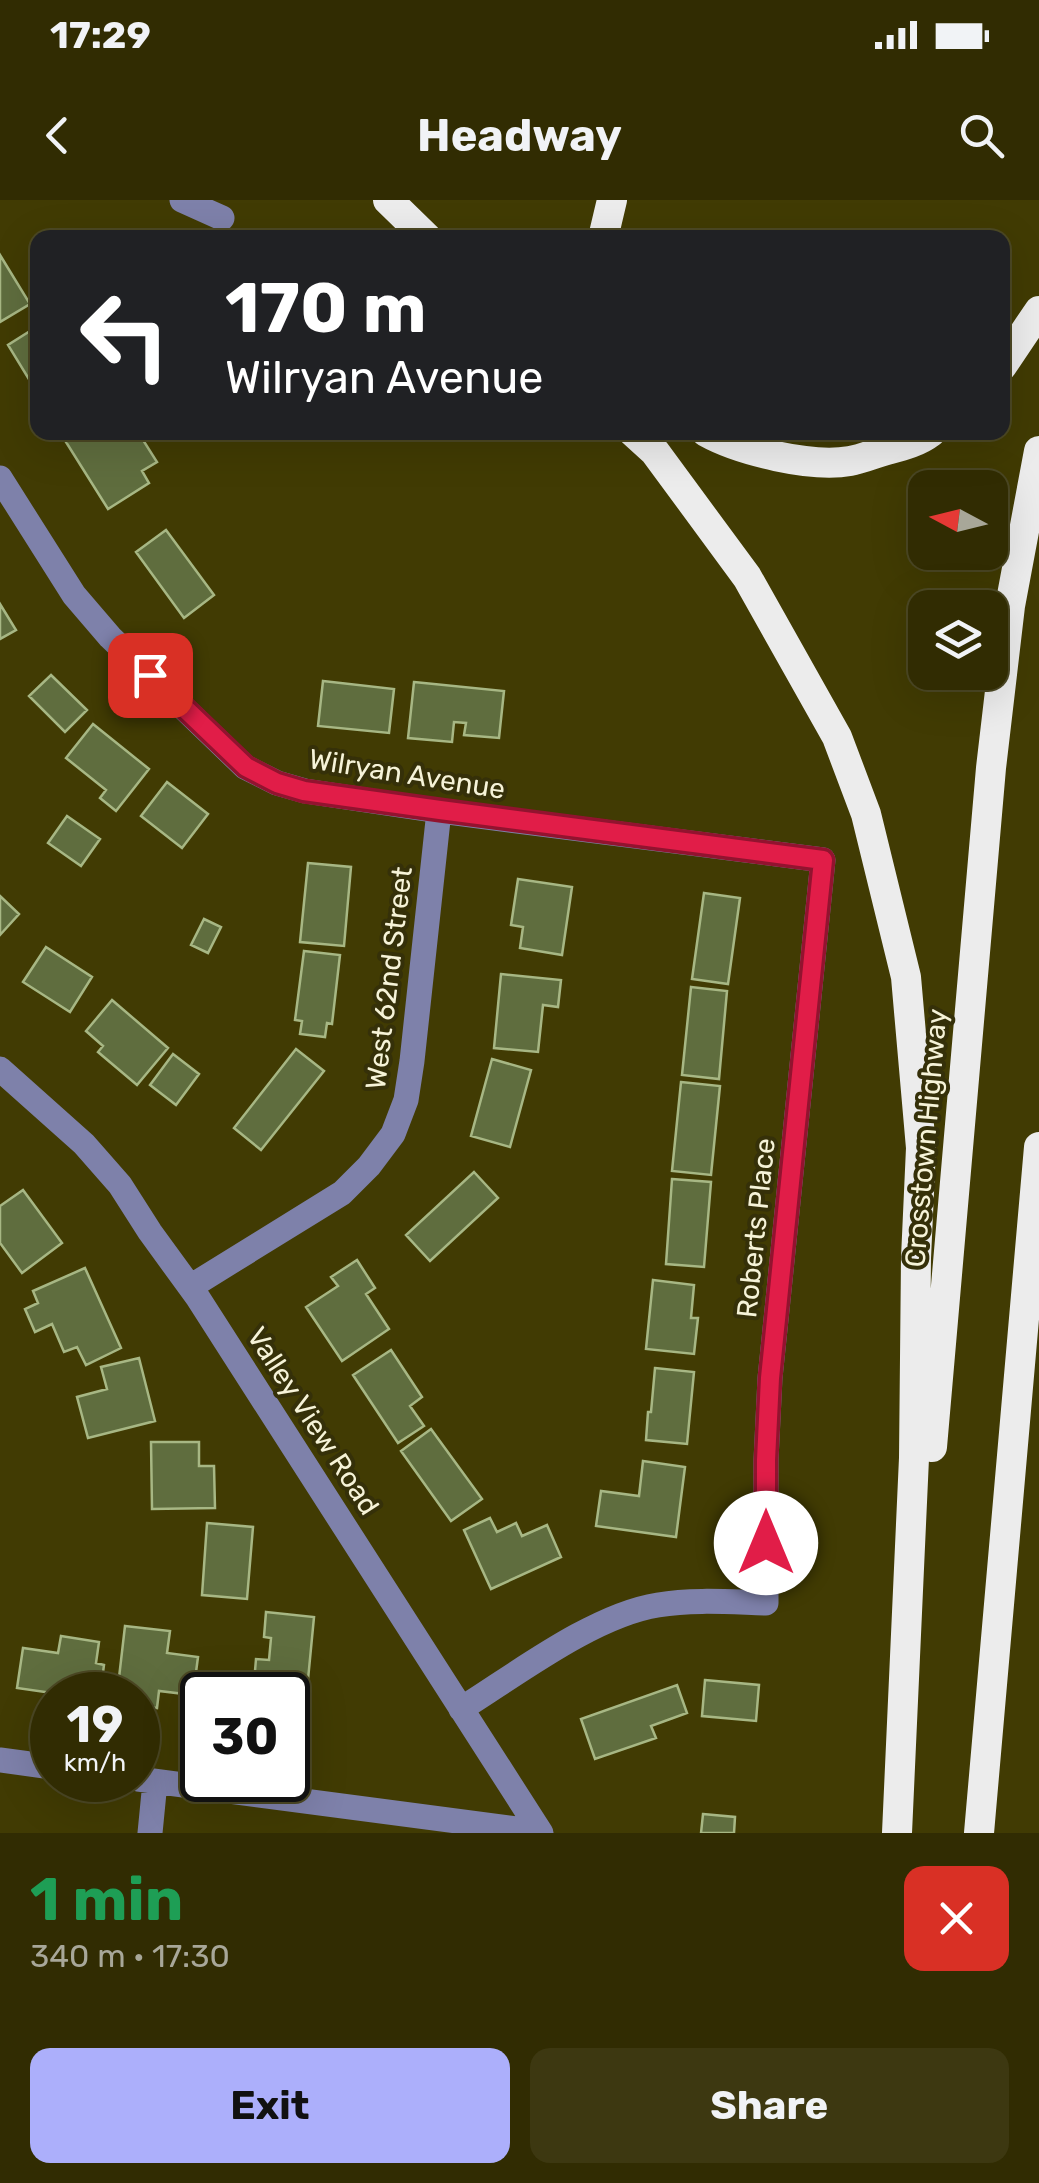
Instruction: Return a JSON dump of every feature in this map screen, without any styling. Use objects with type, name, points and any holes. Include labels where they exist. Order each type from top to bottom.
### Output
[{"type":"highway","points":[[388,200],[418,230]]},
{"type":"highway","points":[[605,230],[612,200]]},
{"type":"highway","points":[[1010,354],[1039,310]]},
{"type":"highway","points":[[642,440],[655,452],[747,577],[836,738],[866,814],[906,977],[921,1148],[914,1458],[897,1833]]},
{"type":"highway","points":[[723,440],[764,454],[848,462],[918,440]]},
{"type":"highway","name":"Crosstown Highway","points":[[897,1833],[991,768],[1010,606],[1039,451]]},
{"type":"highway","points":[[979,1833],[1039,1147]]},
{"type":"highway","points":[[1025,1304],[1039,1235]]},
{"type":"street","points":[[182,200],[222,218]]},
{"type":"street","name":"Wilryan Avenue","points":[[0,478],[74,596],[110,637],[246,767],[277,783],[304,791],[823,860]]},
{"type":"street","name":"West 62nd Street","points":[[190,1287],[342,1192],[370,1166],[393,1134],[406,1100],[412,1061],[440,810]]},
{"type":"street","name":"Roberts Place","points":[[462,1709],[608,1619],[656,1605],[706,1601],[766,1604],[770,1378],[823,860]]},
{"type":"street","name":"Valley View Road","points":[[0,1069],[84,1144],[120,1186],[190,1287],[541,1832]]},
{"type":"street","points":[[0,1760],[30,1764]]},
{"type":"street","points":[[160,1783],[541,1832]]},
{"type":"street","points":[[148,1802],[150,1833]]},
{"type":"building","points":[[0,255],[30,304],[0,322]]},
{"type":"building","points":[[30,331],[30,381],[8,345]]},
{"type":"building","points":[[143,440],[157,462],[142,471],[149,483],[108,509],[66,442]]},
{"type":"building","points":[[166,530],[214,595],[184,618],[136,552]]},
{"type":"building","points":[[0,604],[16,630],[0,639]]},
{"type":"building","points":[[51,675],[87,710],[65,732],[29,696]]},
{"type":"building","points":[[323,681],[394,689],[389,733],[318,726]]},
{"type":"building","points":[[414,682],[504,691],[499,738],[464,735],[466,723],[454,722],[452,742],[408,738]]},
{"type":"building","points":[[93,724],[149,769],[116,811],[100,798],[106,790],[66,758]]},
{"type":"building","points":[[167,782],[208,814],[182,848],[141,816]]},
{"type":"building","points":[[67,816],[100,839],[81,866],[48,843]]},
{"type":"building","points":[[308,863],[351,867],[344,946],[300,942]]},
{"type":"building","points":[[518,879],[572,887],[562,955],[520,948],[523,927],[511,925]]},
{"type":"building","points":[[704,893],[740,898],[728,984],[692,979]]},
{"type":"building","points":[[0,896],[19,914],[0,935]]},
{"type":"building","points":[[204,919],[221,927],[208,953],[191,945]]},
{"type":"building","points":[[46,947],[92,977],[70,1012],[23,982]]},
{"type":"building","points":[[304,951],[340,955],[332,1024],[327,1023],[325,1037],[300,1034],[302,1021],[295,1020]]},
{"type":"building","points":[[501,974],[561,980],[558,1007],[543,1005],[538,1052],[494,1048]]},
{"type":"building","points":[[691,987],[727,991],[719,1079],[682,1075]]},
{"type":"building","points":[[112,1000],[168,1048],[137,1085],[98,1052],[103,1046],[86,1031]]},
{"type":"building","points":[[296,1049],[324,1071],[261,1150],[234,1128]]},
{"type":"building","points":[[173,1054],[199,1074],[176,1105],[150,1085]]},
{"type":"building","points":[[492,1059],[531,1070],[510,1147],[471,1136]]},
{"type":"building","points":[[681,1082],[720,1086],[711,1175],[672,1171]]},
{"type":"building","points":[[474,1172],[498,1198],[430,1261],[406,1235]]},
{"type":"building","points":[[672,1179],[711,1182],[704,1267],[666,1264]]},
{"type":"building","points":[[23,1190],[62,1243],[22,1273],[0,1243],[0,1206]]},
{"type":"building","points":[[357,1260],[375,1288],[366,1294],[389,1329],[342,1361],[306,1307],[338,1286],[331,1277]]},
{"type":"building","points":[[85,1268],[121,1348],[86,1365],[77,1347],[64,1352],[52,1324],[35,1332],[25,1309],[38,1303],[33,1291]]},
{"type":"building","points":[[653,1280],[694,1285],[691,1318],[698,1318],[694,1354],[646,1349]]},
{"type":"building","points":[[391,1350],[422,1397],[410,1406],[424,1426],[398,1443],[353,1375]]},
{"type":"building","points":[[139,1358],[155,1421],[88,1438],[77,1397],[107,1389],[101,1367]]},
{"type":"building","points":[[655,1368],[694,1372],[687,1444],[646,1440]]},
{"type":"building","points":[[431,1429],[482,1499],[451,1521],[401,1451]]},
{"type":"building","points":[[151,1442],[199,1442],[199,1466],[214,1466],[215,1508],[152,1509]]},
{"type":"building","points":[[643,1461],[685,1467],[676,1537],[596,1526],[601,1491],[639,1496]]},
{"type":"building","points":[[490,1518],[497,1532],[516,1523],[522,1536],[547,1525],[561,1557],[491,1589],[464,1530]]},
{"type":"building","points":[[207,1523],[253,1527],[247,1599],[202,1595]]},
{"type":"building","points":[[266,1612],[314,1617],[309,1672],[255,1672],[256,1659],[269,1660],[271,1638],[264,1637]]},
{"type":"building","points":[[125,1626],[170,1631],[167,1653],[198,1657],[196,1672],[180,1672],[180,1693],[160,1691],[160,1672],[120,1672]]},
{"type":"building","points":[[61,1636],[99,1642],[96,1663],[104,1665],[103,1672],[30,1672],[30,1690],[17,1688],[23,1648],[58,1653]]},
{"type":"building","points":[[705,1680],[759,1685],[756,1721],[702,1716]]},
{"type":"building","points":[[677,1685],[687,1713],[651,1726],[656,1738],[595,1759],[581,1719]]},
{"type":"building","points":[[703,1814],[735,1817],[734,1833],[701,1833]]},
{"type":"route","points":[[150,675],[246,767],[304,791],[823,860],[770,1378],[766,1543]]}]
